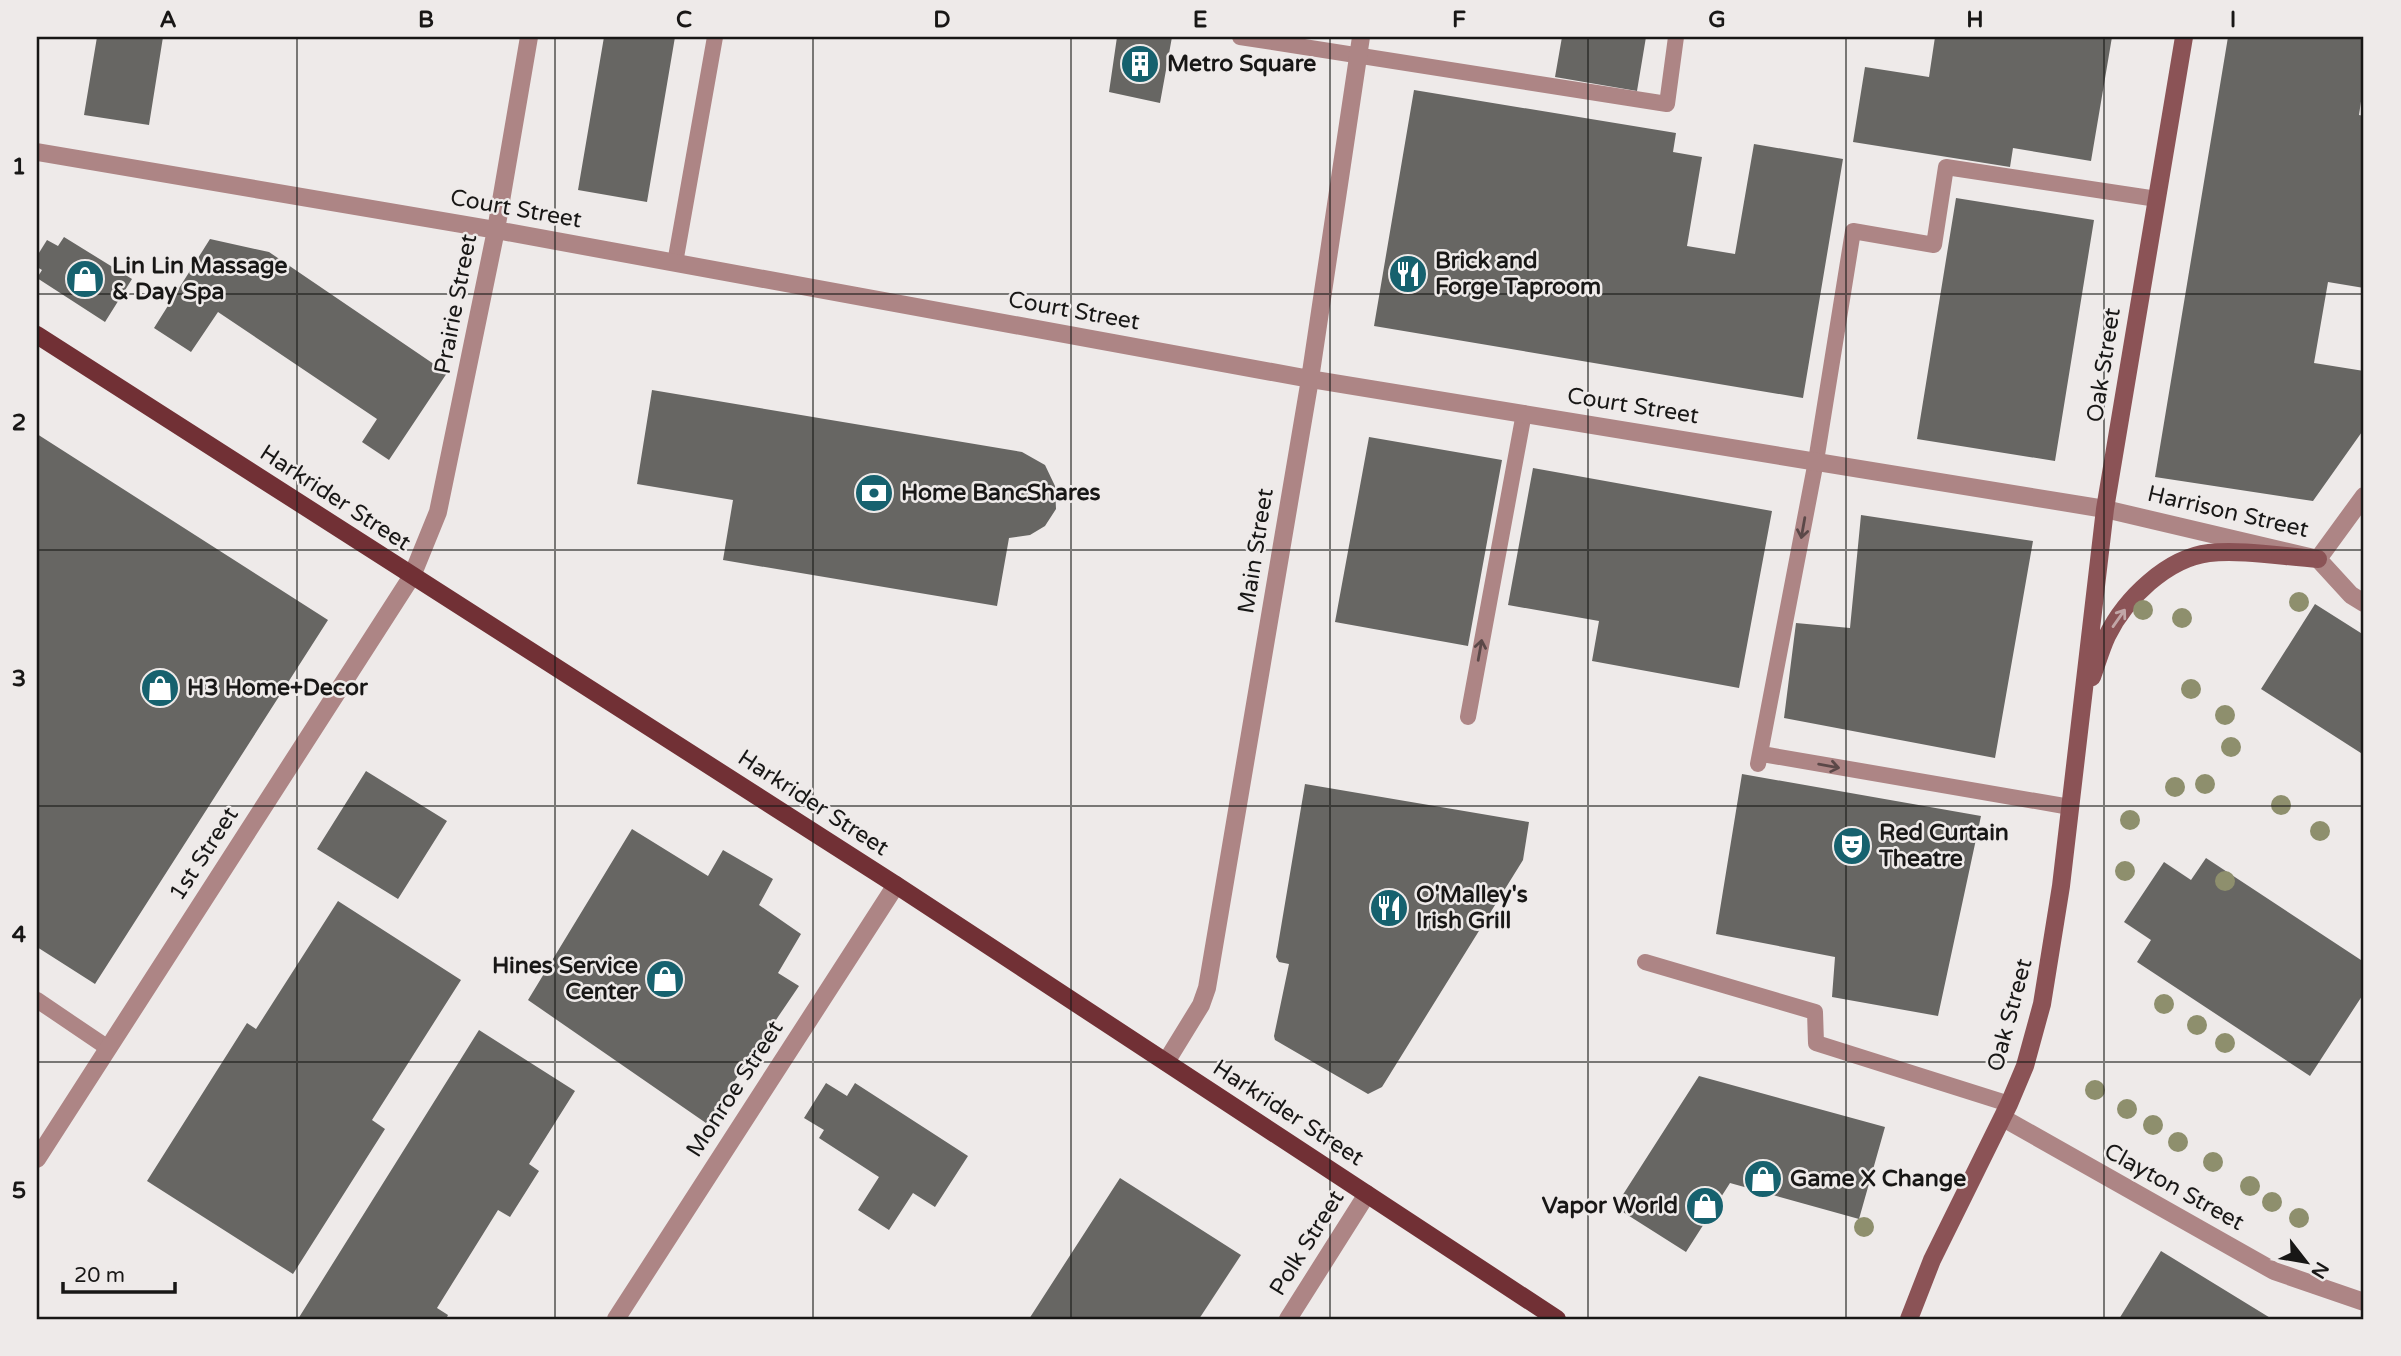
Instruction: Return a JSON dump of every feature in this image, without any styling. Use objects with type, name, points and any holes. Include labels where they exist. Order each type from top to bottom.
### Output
[{"type":"main road","name":"Oak Street","points":[[1909,1319],[1932,1260],[2006,1111],[2034,1037],[2044,996],[2070,807],[2105,509],[2184,37]]},
{"type":"main road","name":"Harkrider Street","points":[[37,335],[896,885],[1558,1319]]},
{"type":"main road","name":"Oak Street","points":[[2083,703],[2108,635],[2129,604],[2152,580],[2179,562],[2209,553],[2318,559]]},
{"type":"street","name":"Prairie Street","points":[[412,576],[439,512],[496,230],[529,37]]},
{"type":"street","name":"Main Street","points":[[1166,1062],[1206,997],[1310,379],[1361,37]]},
{"type":"street","name":"Court Street","points":[[37,152],[496,230],[1310,379],[2105,509]]},
{"type":"street","points":[[2318,559],[2364,496]]},
{"type":"street","name":"Harrison Street","points":[[2105,509],[2318,559],[2351,595],[2364,603]]},
{"type":"street","name":"1st Street","points":[[37,1159],[412,576]]},
{"type":"street","name":"Monroe Street","points":[[616,1319],[896,885]]},
{"type":"street","name":"Clayton Street","points":[[2006,1111],[2274,1271],[2364,1302]]},
{"type":"street","name":"Polk Street","points":[[1288,1319],[1367,1194]]},
{"type":"lane","points":[[675,263],[715,37]]},
{"type":"lane","points":[[1240,37],[1667,104],[1676,37]]},
{"type":"lane","points":[[2070,807],[1760,759],[1816,461],[1853,231],[1934,245],[1946,167],[2157,199]]},
{"type":"lane","points":[[1468,717],[1524,413]]},
{"type":"lane","points":[[1645,962],[1815,1012],[1816,1043],[2006,1111]]},
{"type":"lane","points":[[37,1000],[108,1048]]},
{"type":"building","points":[[97,37],[163,37],[149,125],[84,115]]},
{"type":"building","points":[[604,37],[675,37],[647,202],[578,190]]},
{"type":"building","name":"Metro Square","points":[[1117,37],[1172,37],[1160,103],[1109,92]]},
{"type":"building","points":[[1562,37],[1646,37],[1637,91],[1555,77]]},
{"type":"building","points":[[1935,37],[2112,37],[2091,161],[2013,148],[2010,167],[1853,142],[1865,67],[1929,77]]},
{"type":"building","points":[[2228,37],[2364,37],[2364,81],[2359,115],[2364,116],[2364,288],[2328,282],[2314,363],[2364,371],[2364,429],[2313,501],[2155,477]]},
{"type":"building","points":[[1414,90],[1676,133],[1673,152],[1702,157],[1687,246],[1735,254],[1754,144],[1843,159],[1803,398],[1374,326]]},
{"type":"building","points":[[1956,198],[2094,220],[2055,461],[1917,439]]},
{"type":"building","name":"Lin Lin Massage & Day Spa","points":[[64,237],[132,279],[105,322],[37,278],[42,270],[37,267],[37,256],[47,240],[58,246]]},
{"type":"building","points":[[210,239],[269,252],[447,373],[389,460],[362,442],[377,419],[218,312],[191,352],[154,328]]},
{"type":"building","name":"Home BancShares","points":[[652,390],[1022,452],[1045,465],[1055,486],[1056,509],[1045,526],[1030,535],[1009,538],[997,606],[723,560],[733,500],[637,484]]},
{"type":"building","name":"H3 Home+Decor","points":[[37,434],[328,620],[95,984],[37,947]]},
{"type":"building","points":[[1369,437],[1502,460],[1468,646],[1335,622]]},
{"type":"building","points":[[1533,468],[1772,511],[1739,688],[1592,661],[1599,621],[1508,605]]},
{"type":"building","points":[[1861,515],[2033,541],[1995,758],[1784,718],[1796,623],[1850,628]]},
{"type":"building","points":[[2315,604],[2364,635],[2364,755],[2261,689]]},
{"type":"building","points":[[366,771],[447,821],[398,899],[317,849]]},
{"type":"building","points":[[1742,774],[1981,816],[1938,1016],[1832,997],[1835,957],[1716,934]]},
{"type":"building","name":"O'Malley's Irish Grill","points":[[1305,784],[1529,822],[1523,860],[1382,1087],[1368,1094],[1275,1040],[1274,1036],[1289,964],[1279,962],[1276,957]]},
{"type":"building","name":"Hines Service Center","points":[[632,829],[708,876],[723,850],[773,879],[759,905],[801,934],[778,973],[799,986],[706,1123],[528,1000]]},
{"type":"building","points":[[2206,858],[2364,962],[2364,993],[2310,1076],[2137,962],[2151,940],[2124,922],[2164,862],[2191,880]]},
{"type":"building","points":[[338,901],[461,980],[372,1120],[385,1129],[293,1274],[147,1181],[247,1023],[256,1029]]},
{"type":"building","points":[[479,1030],[575,1091],[529,1164],[539,1171],[510,1217],[498,1210],[437,1308],[448,1315],[446,1319],[298,1319]]},
{"type":"building","points":[[1699,1076],[1885,1127],[1859,1219],[1730,1183],[1686,1252],[1615,1207]]},
{"type":"building","points":[[826,1083],[847,1096],[855,1083],[968,1156],[935,1207],[913,1193],[889,1230],[858,1210],[879,1177],[819,1138],[824,1130],[804,1118]]},
{"type":"building","points":[[1120,1178],[1241,1255],[1199,1319],[1029,1319]]},
{"type":"building","points":[[2161,1251],[2272,1319],[2119,1319]]},
{"type":"place","name":"Metro Square","points":[[1140,64]]},
{"type":"place","name":"Brick and Forge Taproom","points":[[1408,274]]},
{"type":"place","name":"Lin Lin Massage & Day Spa","points":[[85,279]]},
{"type":"place","name":"Home BancShares","points":[[874,493]]},
{"type":"place","name":"H3 Home+Decor","points":[[160,688]]},
{"type":"place","name":"Red Curtain Theatre","points":[[1852,846]]},
{"type":"place","name":"O'Malley's Irish Grill","points":[[1389,908]]},
{"type":"place","name":"Hines Service Center","points":[[665,979]]},
{"type":"place","name":"Game X Change","points":[[1763,1179]]},
{"type":"place","name":"Vapor World","points":[[1705,1206]]}]
